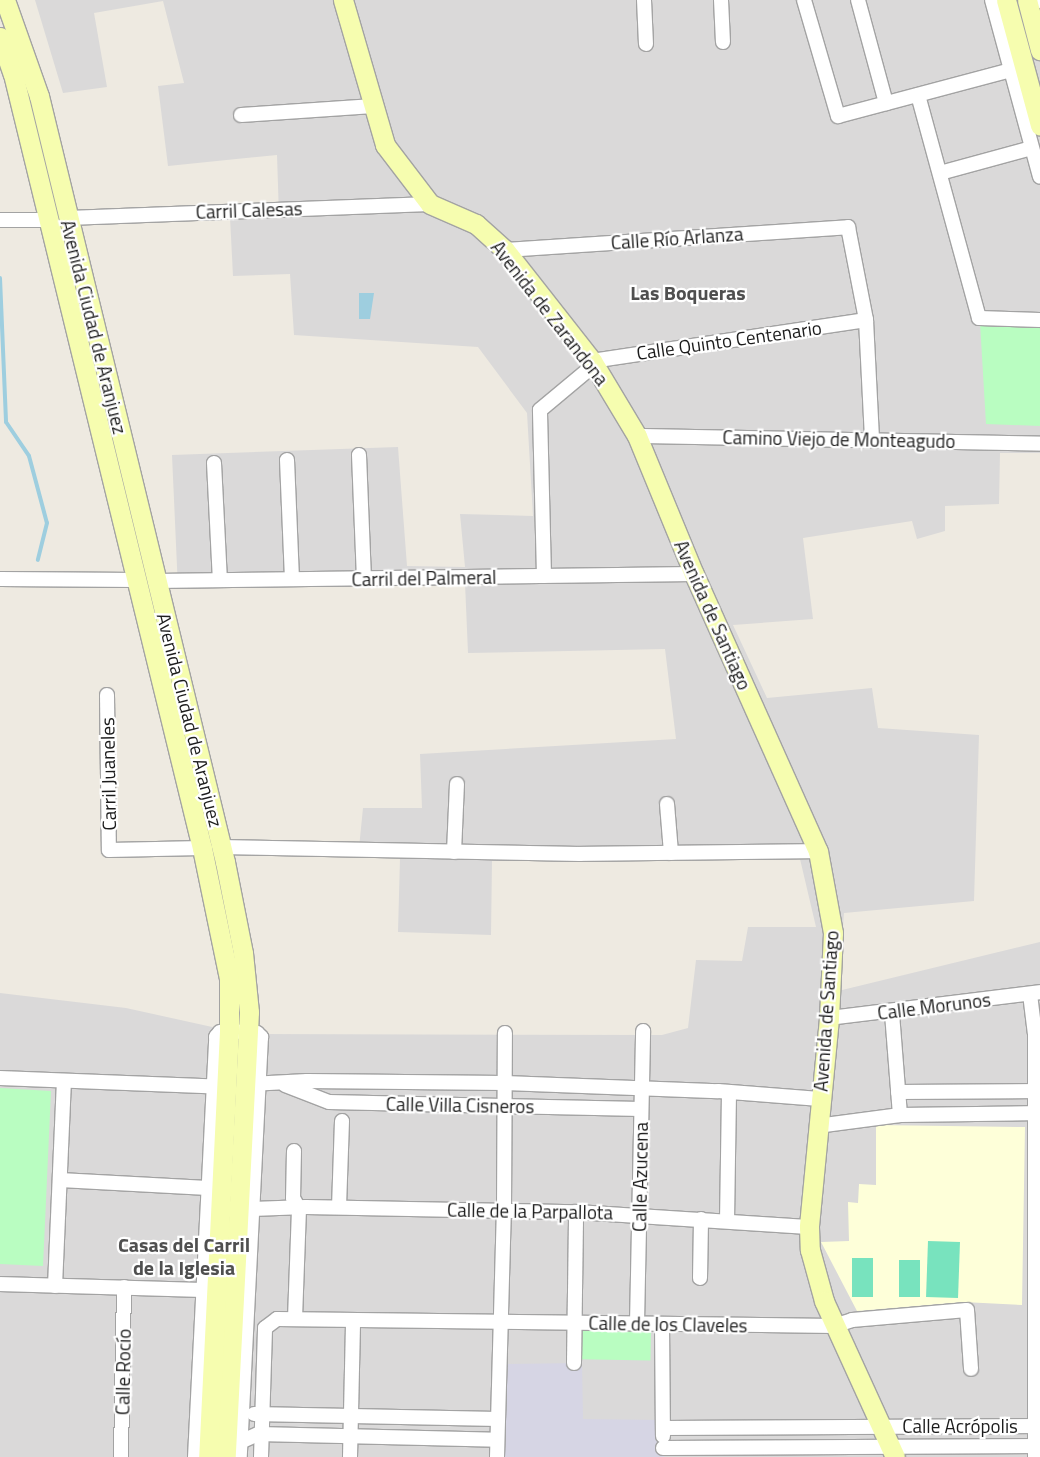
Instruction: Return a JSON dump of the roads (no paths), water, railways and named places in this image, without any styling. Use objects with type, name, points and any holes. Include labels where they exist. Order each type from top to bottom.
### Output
[{"type":"main road","name":"Avenida Ciudad de Aranjuez","points":[[5,0],[39,96],[68,218],[202,848],[238,1031],[252,1084],[226,1457]]},
{"type":"main road","name":"Avenida de Zarandona","points":[[343,0],[385,145],[430,204],[476,224],[505,250],[593,363],[637,436]]},
{"type":"main road","points":[[1006,0],[1040,125]]},
{"type":"main road","points":[[1026,0],[1040,50]]},
{"type":"main road","name":"Avenida Ciudad de Aranjuez","points":[[0,36],[13,74],[49,220],[146,581],[221,847],[243,954],[248,993],[220,1087],[208,1457]]},
{"type":"main road","name":"Avenida de Santiago","points":[[637,436],[694,574],[818,852],[833,933],[829,1018],[817,1126],[809,1227],[814,1276],[834,1326],[893,1452]]},
{"type":"street","points":[[644,0],[646,44]]},
{"type":"street","points":[[721,0],[724,42]]},
{"type":"street","points":[[804,0],[838,116],[1010,70]]},
{"type":"street","points":[[858,0],[886,103]]},
{"type":"street","points":[[992,0],[1040,177]]},
{"type":"street","points":[[918,95],[979,318],[1040,320]]},
{"type":"street","points":[[241,116],[374,106]]},
{"type":"street","points":[[940,173],[1032,148]]},
{"type":"street","name":"Carril Calesas","points":[[68,218],[430,204]]},
{"type":"street","points":[[0,220],[49,220]]},
{"type":"street","name":"Calle Río Arlanza","points":[[505,250],[848,227],[866,320]]},
{"type":"street","points":[[866,320],[872,439]]},
{"type":"street","name":"Calle Quinto Centenario","points":[[593,363],[866,320]]},
{"type":"street","points":[[544,576],[540,410],[593,363]]},
{"type":"street","name":"Camino Viejo de Monteagudo","points":[[637,436],[872,439],[1040,444]]},
{"type":"street","points":[[359,455],[364,578]]},
{"type":"street","points":[[287,460],[292,579]]},
{"type":"street","points":[[214,462],[220,580]]},
{"type":"street","name":"Carril del Palmeral","points":[[0,580],[146,581],[694,574]]},
{"type":"street","name":"Carril Juaneles","points":[[106,695],[109,850],[202,848]]},
{"type":"street","points":[[454,852],[457,784]]},
{"type":"street","points":[[667,804],[671,853]]},
{"type":"street","points":[[221,847],[454,852],[818,852]]},
{"type":"street","points":[[1035,993],[1037,1091],[1037,1450]]},
{"type":"street","name":"Calle Morunos","points":[[829,1018],[892,1013],[1035,993]]},
{"type":"street","points":[[892,1013],[900,1115]]},
{"type":"street","name":"Calle Azucena","points":[[637,1323],[643,1031]]},
{"type":"street","points":[[497,1457],[504,1210],[505,1033]]},
{"type":"street","name":"Calle Villa Cisneros","points":[[0,1078],[220,1087],[307,1081],[505,1083],[642,1088],[820,1099]]},
{"type":"street","points":[[55,1286],[64,1082]]},
{"type":"street","points":[[240,1457],[252,1209],[252,1084]]},
{"type":"street","name":"Calle Villa Cisneros","points":[[282,1084],[329,1102],[641,1109]]},
{"type":"street","points":[[195,1457],[208,1188],[220,1087]]},
{"type":"street","points":[[898,1092],[1037,1091]]},
{"type":"street","points":[[727,1221],[729,1093]]},
{"type":"street","points":[[817,1126],[900,1115],[1037,1113]]},
{"type":"street","points":[[340,1207],[342,1121]]},
{"type":"street","points":[[294,1151],[293,1198],[298,1209],[295,1319]]},
{"type":"street","points":[[60,1180],[208,1188]]},
{"type":"street","name":"Calle de la Parpallota","points":[[252,1209],[340,1207],[639,1214],[809,1227]]},
{"type":"street","points":[[574,1363],[576,1212]]},
{"type":"street","points":[[700,1278],[701,1219]]},
{"type":"street","points":[[0,1284],[204,1290]]},
{"type":"street","name":"Calle Rocío","points":[[121,1457],[124,1287]]},
{"type":"street","name":"Calle de los Claveles","points":[[262,1414],[265,1328],[277,1319],[834,1326],[852,1320],[967,1310],[971,1369]]},
{"type":"street","points":[[350,1457],[353,1320]]},
{"type":"street","points":[[662,1324],[664,1453]]},
{"type":"street","points":[[242,1406],[251,1413],[262,1414],[498,1419]]},
{"type":"street","points":[[261,1457],[262,1414]]},
{"type":"street","name":"Calle Acrópolis","points":[[663,1428],[1038,1426]]},
{"type":"street","points":[[240,1442],[251,1436],[262,1434],[498,1440]]},
{"type":"street","name":"Calle Acrópolis","points":[[664,1453],[1037,1450]]},
{"type":"water","points":[[359,293],[374,293],[370,319],[359,319]]},
{"type":"waterway","points":[[0,278],[6,422],[29,456],[47,523],[38,560]]},
{"type":"district","name":"Las Boqueras","points":[[688,292]]},
{"type":"district","name":"Casas del Carril de la Iglesia","points":[[184,1256]]}]
